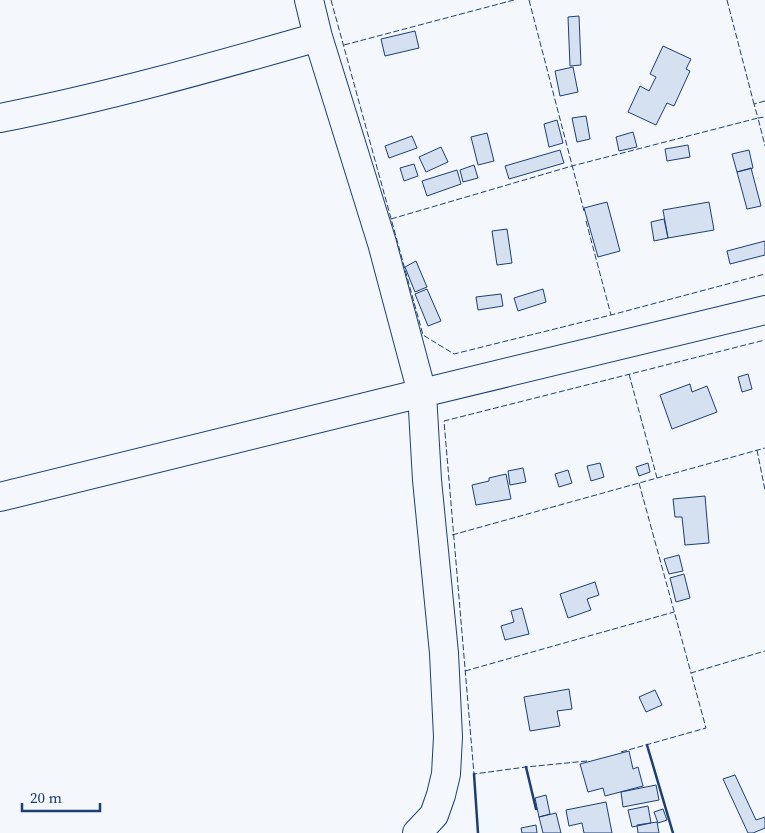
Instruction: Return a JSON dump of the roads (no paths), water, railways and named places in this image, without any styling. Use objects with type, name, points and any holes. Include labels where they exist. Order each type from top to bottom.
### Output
[{"type":"street","points":[[309,0],[318,37],[382,243],[422,393],[427,480],[444,653],[448,736],[446,774],[441,795],[434,815],[417,833]]},
{"type":"street","points":[[0,118],[54,108],[196,72],[318,37]]},
{"type":"street","points":[[0,497],[765,310]]}]
